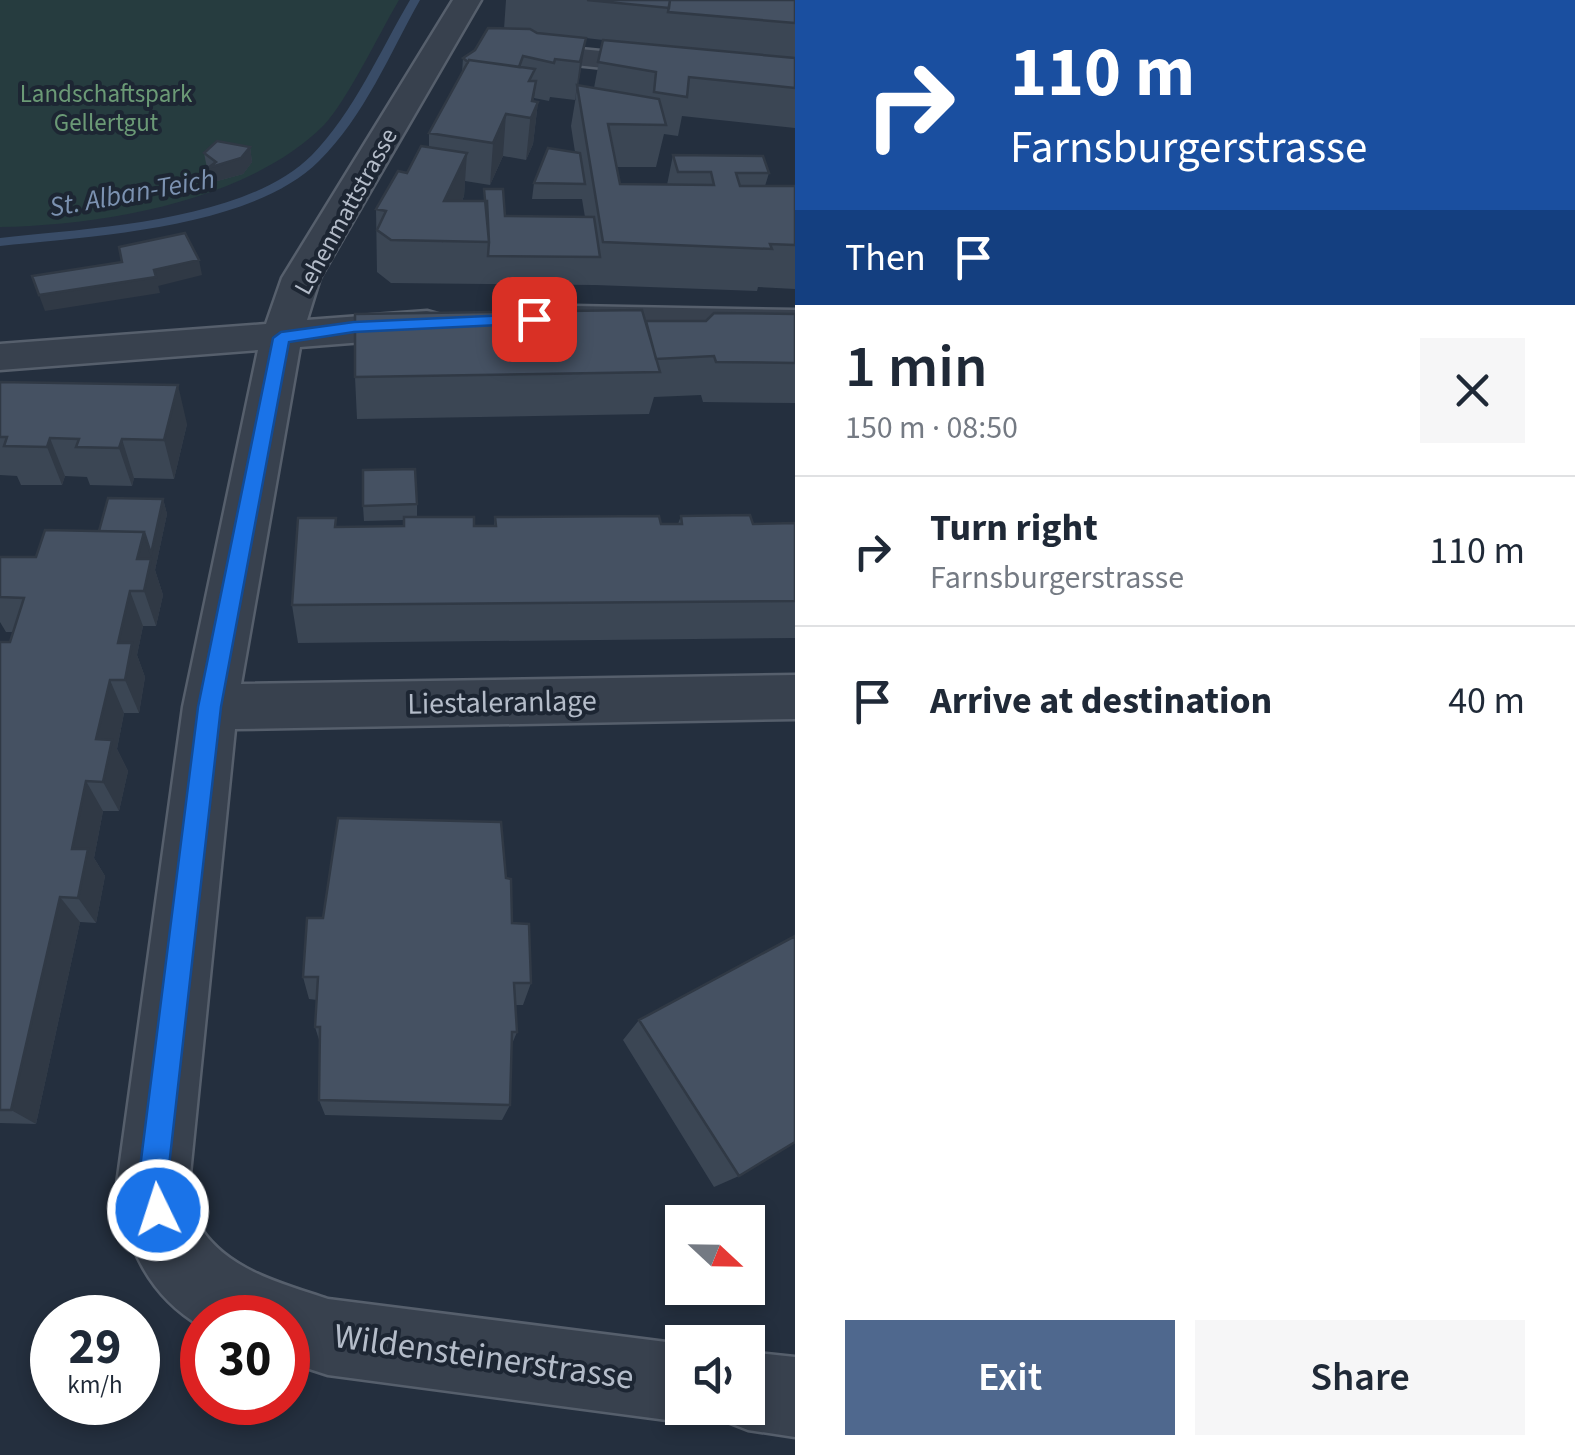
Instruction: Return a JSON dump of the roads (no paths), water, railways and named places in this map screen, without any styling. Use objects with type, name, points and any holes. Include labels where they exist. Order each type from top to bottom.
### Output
[{"type":"street","name":"Lehenmattstrasse","points":[[281,338],[301,278],[467,0]]},
{"type":"street","points":[[442,44],[795,78]]},
{"type":"street","points":[[534,319],[795,323]]},
{"type":"street","points":[[0,357],[281,338],[354,327],[462,322]]},
{"type":"street","points":[[222,1295],[198,1279],[164,1236],[152,1184],[210,707],[281,338]]},
{"type":"street","name":"Liestaleranlage","points":[[210,707],[795,697]]},
{"type":"street","name":"Wildensteinerstrasse","points":[[310,1331],[328,1337],[665,1381]]},
{"type":"street","points":[[765,1393],[795,1397]]},
{"type":"waterway","name":"St. Alban-Teich","points":[[0,242],[156,223],[235,203],[271,189],[301,171],[333,138],[415,0]]},
{"type":"park label","name":"Landschaftspark Gellertgut","points":[[106,108]]}]
